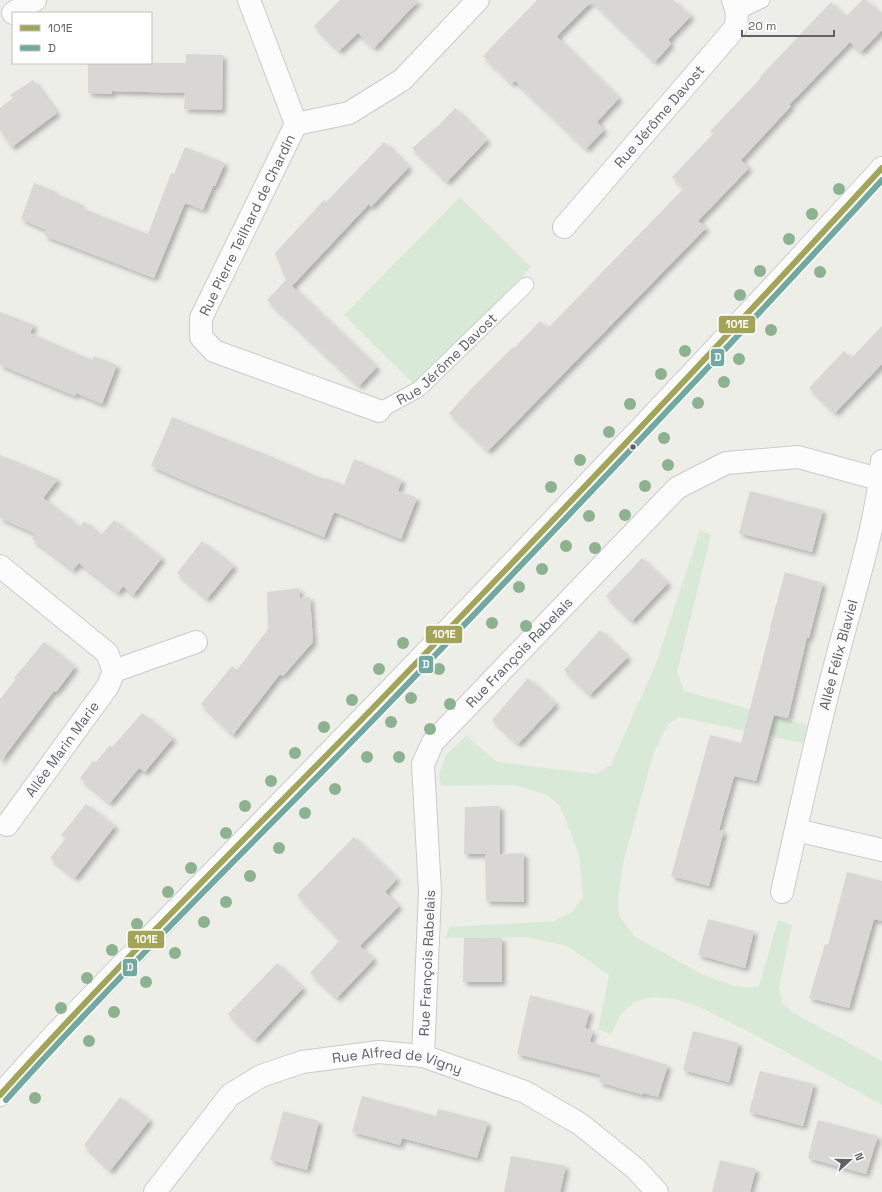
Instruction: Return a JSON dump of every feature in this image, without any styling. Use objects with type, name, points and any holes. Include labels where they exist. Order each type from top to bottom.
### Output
[{"type":"street","points":[[15,12],[35,0]]},
{"type":"street","name":"Rue Pierre Teilhard de Chardin","points":[[249,0],[296,124],[201,318],[201,337],[214,351],[379,410]]},
{"type":"street","points":[[296,124],[349,113],[402,80],[478,0]]},
{"type":"street","name":"Rue Jérôme Davost","points":[[564,227],[736,27],[735,6]]},
{"type":"street","points":[[0,21],[12,14]]},
{"type":"street","points":[[0,1094],[622,446],[882,168]]},
{"type":"street","name":"Rue François Rabelais","points":[[424,1056],[430,892],[423,764],[433,742],[677,488],[726,463],[798,457],[881,473]]},
{"type":"street","name":"Allée Félix Blaviel","points":[[782,892],[816,737],[872,524],[881,473]]},
{"type":"street","points":[[0,566],[107,653],[114,672],[196,642]]},
{"type":"street","name":"Allée Marin Marie","points":[[7,826],[108,686],[114,672]]},
{"type":"street","points":[[796,830],[882,850]]},
{"type":"street","name":"Rue Alfred de Vigny","points":[[155,1192],[230,1095],[261,1076],[302,1062],[380,1052],[424,1056],[525,1092],[580,1124],[636,1169],[656,1192]]},
{"type":"lane","points":[[735,6],[762,0]]},
{"type":"lane","name":"Rue Jérôme Davost","points":[[379,410],[419,389],[526,285]]},
{"type":"green space","points":[[460,197],[531,267],[415,385],[344,315]]},
{"type":"green space","points":[[700,530],[711,535],[677,672],[684,691],[807,725],[803,743],[679,717],[668,724],[654,752],[624,859],[618,899],[619,915],[634,936],[701,974],[734,986],[748,988],[759,986],[778,920],[792,925],[779,988],[782,1002],[792,1012],[882,1061],[882,1105],[757,1036],[700,1007],[676,999],[654,997],[636,1001],[621,1014],[611,1034],[598,1030],[609,975],[567,946],[527,937],[446,938],[449,927],[554,921],[571,913],[583,897],[579,855],[560,806],[547,795],[515,785],[441,786],[439,775],[446,755],[467,735],[497,762],[596,774],[611,765],[655,666]]},
{"type":"building","points":[[340,0],[419,0],[374,48],[358,33],[339,51],[314,26]]},
{"type":"building","points":[[537,0],[673,0],[691,16],[668,40],[671,44],[655,62],[592,1],[559,34],[557,37],[619,98],[597,122],[604,130],[586,149],[515,81],[512,84],[483,56]]},
{"type":"building","points":[[862,0],[866,0],[882,15],[882,30],[861,52],[850,42],[789,105],[791,106],[741,160],[749,168],[698,221],[706,228],[488,451],[449,413],[472,388],[540,321],[548,328],[684,188],[672,177],[713,134],[710,131],[831,2],[845,17]]},
{"type":"building","points":[[186,54],[223,55],[222,110],[184,109],[185,93],[112,91],[112,94],[88,93],[88,64],[186,63]]},
{"type":"building","points":[[33,80],[57,113],[12,147],[0,130],[0,108],[13,98],[10,95]]},
{"type":"building","points":[[455,108],[487,140],[447,182],[412,148],[440,124]]},
{"type":"building","points":[[384,142],[409,167],[371,207],[369,204],[292,286],[377,367],[359,386],[267,300],[286,280],[275,253],[324,200],[326,202]]},
{"type":"building","points":[[185,147],[225,163],[203,210],[185,203],[154,278],[45,236],[46,230],[21,219],[34,183],[81,204],[79,207],[148,234],[171,173],[174,174]]},
{"type":"building","points":[[0,312],[34,325],[30,333],[92,360],[94,356],[117,365],[102,404],[76,393],[75,396],[0,365]]},
{"type":"building","points":[[882,326],[882,364],[835,413],[809,388],[844,351],[851,358]]},
{"type":"building","points":[[172,417],[326,480],[326,478],[344,485],[354,459],[402,480],[398,491],[417,498],[401,539],[334,512],[324,537],[196,486],[151,466]]},
{"type":"building","points":[[0,455],[58,479],[43,498],[80,527],[84,521],[101,535],[114,520],[162,558],[133,595],[123,586],[118,593],[79,563],[73,570],[32,539],[36,534],[0,518]]},
{"type":"building","points":[[750,491],[823,510],[812,552],[739,533]]},
{"type":"building","points":[[202,541],[234,566],[207,599],[177,573]]},
{"type":"building","points":[[642,558],[668,583],[632,621],[606,596]]},
{"type":"building","points":[[785,572],[823,583],[809,638],[807,637],[788,718],[774,715],[756,781],[734,776],[719,830],[724,831],[709,886],[671,876],[710,735],[741,743]]},
{"type":"building","points":[[299,588],[300,598],[310,597],[313,642],[283,676],[280,674],[233,735],[201,704],[232,666],[237,670],[268,629],[267,592]]},
{"type":"building","points":[[600,630],[628,657],[590,695],[564,670]]},
{"type":"building","points":[[44,642],[75,667],[56,692],[54,691],[0,762],[0,699],[16,679],[14,678]]},
{"type":"building","points":[[528,678],[556,704],[518,744],[492,720]]},
{"type":"building","points":[[142,713],[173,738],[145,772],[139,768],[110,803],[80,778],[93,761],[96,762],[110,745],[112,747]]},
{"type":"building","points":[[86,804],[115,826],[75,878],[50,858],[66,838],[61,835]]},
{"type":"building","points":[[500,806],[500,854],[524,853],[524,902],[486,901],[485,854],[464,854],[465,807]]},
{"type":"building","points":[[354,837],[397,879],[385,892],[399,906],[360,946],[374,959],[337,998],[310,973],[340,940],[297,895]]},
{"type":"building","points":[[847,872],[882,881],[882,921],[874,919],[849,1008],[809,998],[825,944],[828,945]]},
{"type":"building","points":[[708,919],[754,931],[745,968],[698,955]]},
{"type":"building","points":[[464,938],[502,938],[502,982],[463,982]]},
{"type":"building","points":[[277,963],[303,988],[255,1040],[228,1014]]},
{"type":"building","points":[[530,995],[590,1011],[585,1028],[593,1031],[590,1042],[668,1065],[658,1097],[643,1093],[643,1095],[599,1082],[601,1075],[517,1054]]},
{"type":"building","points":[[693,1031],[739,1043],[729,1082],[683,1070]]},
{"type":"building","points":[[760,1071],[814,1084],[803,1126],[749,1112]]},
{"type":"building","points":[[362,1096],[436,1116],[438,1109],[488,1122],[477,1158],[402,1138],[400,1145],[352,1132]]},
{"type":"building","points":[[120,1097],[150,1120],[110,1171],[84,1145]]},
{"type":"building","points":[[283,1111],[319,1121],[307,1170],[270,1160]]},
{"type":"building","points":[[818,1120],[878,1136],[866,1174],[808,1158]]},
{"type":"building","points":[[511,1156],[566,1166],[560,1192],[504,1192]]},
{"type":"building","points":[[720,1160],[756,1169],[750,1192],[712,1192]]},
{"type":"transit line","name":"101E","points":[[0,1095],[183,901],[370,711],[564,509],[882,168]]},
{"type":"transit line","name":"D","points":[[6,1100],[142,955],[374,719],[502,585],[693,384],[882,180]]}]
